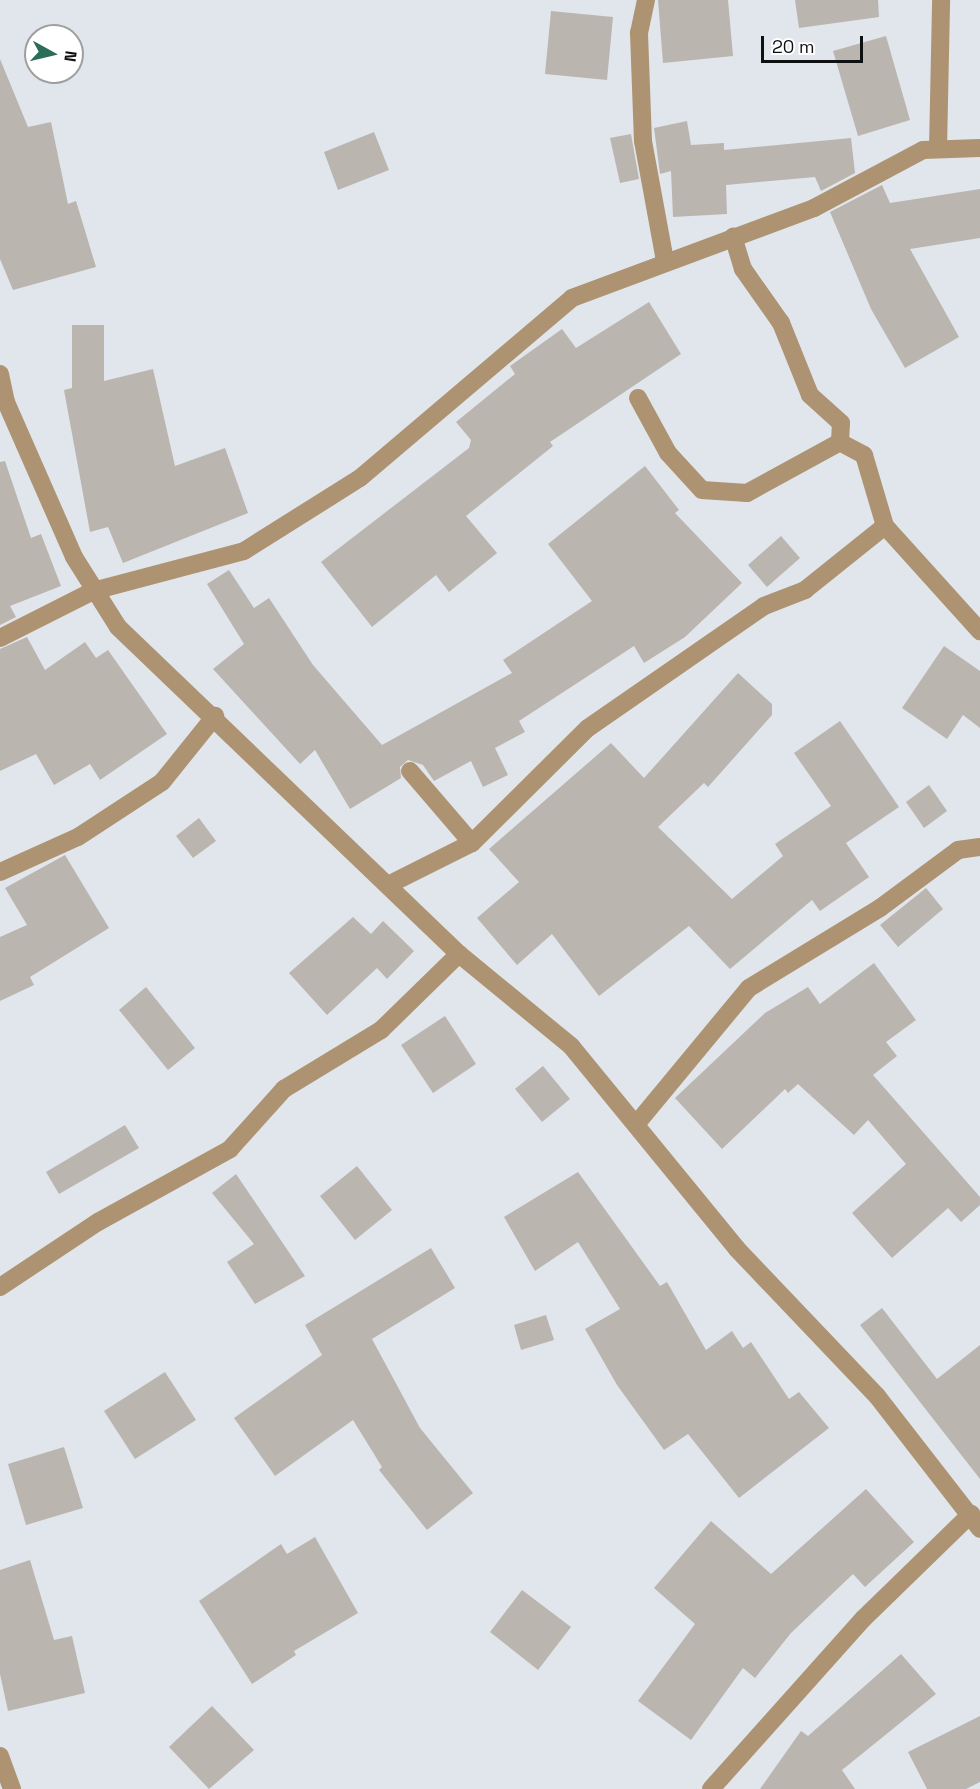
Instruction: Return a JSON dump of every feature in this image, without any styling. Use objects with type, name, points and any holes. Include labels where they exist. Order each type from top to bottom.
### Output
[{"type":"street","points":[[646,0],[639,33],[643,141],[665,261]]},
{"type":"street","points":[[938,149],[941,0]]},
{"type":"street","points":[[0,638],[93,591],[244,550],[360,478],[572,298],[665,261],[814,208],[923,150],[980,148]]},
{"type":"street","points":[[733,237],[743,269],[781,323],[810,395],[841,423],[840,442]]},
{"type":"street","points":[[0,374],[3,402],[93,591],[160,671],[215,716],[459,954],[570,1046],[638,1122],[737,1249],[877,1396],[976,1522],[863,1619],[711,1789]]},
{"type":"street","points":[[638,398],[668,453],[702,490],[747,493],[840,442]]},
{"type":"street","points":[[840,442],[864,454],[885,526],[980,631]]},
{"type":"street","points":[[388,885],[472,843],[588,728],[764,606],[805,590],[885,526]]},
{"type":"street","points":[[0,872],[78,837],[162,782],[215,716]]},
{"type":"street","points":[[410,771],[472,843]]},
{"type":"street","points":[[638,1122],[749,988],[880,908],[958,850],[980,847]]},
{"type":"street","points":[[0,1287],[98,1222],[230,1149],[284,1089],[381,1030],[459,954]]},
{"type":"street","points":[[0,1756],[12,1789]]},
{"type":"building","points":[[658,0],[728,0],[733,56],[663,63]]},
{"type":"building","points":[[795,0],[878,0],[879,17],[799,28]]},
{"type":"building","points":[[551,11],[613,17],[607,80],[545,74]]},
{"type":"building","points":[[886,36],[910,120],[858,136],[833,51]]},
{"type":"building","points":[[0,59],[28,127],[51,122],[68,204],[76,201],[96,267],[13,290],[0,259]]},
{"type":"building","points":[[687,121],[691,145],[724,143],[724,150],[851,138],[855,173],[821,191],[815,177],[726,185],[727,214],[673,217],[671,171],[660,174],[654,128]]},
{"type":"building","points":[[374,132],[389,170],[338,190],[324,152]]},
{"type":"building","points":[[631,134],[639,179],[620,183],[610,138]]},
{"type":"building","points":[[882,185],[890,203],[980,189],[980,238],[910,249],[959,337],[905,368],[871,309],[830,212]]},
{"type":"building","points":[[649,302],[681,354],[550,442],[553,446],[466,516],[497,553],[449,592],[436,575],[372,627],[321,562],[469,448],[471,440],[456,422],[515,374],[510,366],[562,329],[576,348]]},
{"type":"building","points":[[72,325],[104,325],[104,381],[153,369],[175,466],[225,448],[248,513],[123,563],[108,527],[90,532],[64,390],[72,388]]},
{"type":"building","points":[[5,461],[31,538],[41,534],[61,586],[10,606],[16,617],[0,625],[0,462]]},
{"type":"building","points":[[645,466],[679,510],[675,513],[742,583],[685,637],[644,663],[634,646],[519,721],[525,732],[495,748],[508,775],[483,787],[471,761],[434,781],[423,765],[408,760],[400,767],[401,778],[350,809],[315,750],[300,764],[213,669],[244,644],[207,584],[229,570],[254,608],[269,598],[313,665],[382,745],[512,673],[503,660],[592,601],[548,544]]},
{"type":"building","points":[[781,536],[800,558],[767,587],[748,565]]},
{"type":"building","points":[[27,637],[45,670],[85,642],[96,658],[108,650],[167,734],[100,780],[90,764],[54,785],[36,754],[0,771],[0,649]]},
{"type":"building","points":[[944,646],[980,671],[980,728],[963,715],[947,739],[902,708]]},
{"type":"building","points":[[738,673],[772,704],[772,715],[708,787],[704,783],[658,827],[732,899],[783,856],[775,844],[831,806],[794,753],[840,721],[899,807],[846,843],[869,877],[820,911],[812,900],[730,969],[689,926],[599,996],[552,934],[517,965],[477,918],[519,882],[489,849],[611,743],[644,778]]},
{"type":"building","points":[[929,785],[947,811],[924,828],[906,802]]},
{"type":"building","points":[[199,818],[216,841],[193,858],[176,836]]},
{"type":"building","points":[[65,855],[109,928],[30,977],[34,985],[0,1001],[0,937],[27,925],[5,888]]},
{"type":"building","points":[[926,888],[943,909],[898,947],[880,925]]},
{"type":"building","points":[[353,917],[371,934],[383,921],[414,951],[387,979],[377,968],[327,1015],[289,973]]},
{"type":"building","points":[[874,963],[916,1020],[886,1042],[897,1056],[873,1075],[980,1197],[980,1205],[961,1222],[948,1208],[892,1258],[852,1213],[906,1164],[868,1120],[854,1135],[798,1084],[788,1093],[785,1089],[722,1149],[675,1098],[765,1013],[808,987],[820,1004]]},
{"type":"building","points":[[146,987],[195,1048],[168,1070],[119,1010]]},
{"type":"building","points":[[445,1016],[476,1064],[433,1093],[401,1045]]},
{"type":"building","points":[[543,1066],[570,1099],[542,1122],[515,1089]]},
{"type":"building","points":[[125,1125],[139,1148],[59,1194],[46,1172]]},
{"type":"building","points":[[357,1166],[392,1210],[355,1240],[320,1196]]},
{"type":"building","points":[[578,1172],[660,1286],[667,1282],[706,1350],[732,1331],[743,1348],[751,1342],[789,1399],[799,1392],[829,1428],[739,1498],[688,1434],[664,1450],[617,1385],[585,1329],[620,1309],[578,1242],[535,1271],[504,1217]]},
{"type":"building","points":[[236,1174],[305,1276],[255,1304],[227,1262],[254,1244],[212,1193]]},
{"type":"building","points":[[431,1248],[455,1288],[372,1339],[420,1428],[473,1493],[427,1530],[379,1470],[382,1467],[353,1420],[275,1476],[234,1418],[322,1355],[305,1325]]},
{"type":"building","points":[[882,1308],[937,1379],[980,1345],[980,1479],[860,1325]]},
{"type":"building","points":[[546,1315],[554,1340],[521,1350],[514,1325]]},
{"type":"building","points":[[165,1372],[196,1420],[135,1459],[104,1411]]},
{"type":"building","points":[[64,1447],[83,1508],[26,1525],[8,1464]]},
{"type":"building","points":[[866,1489],[914,1542],[865,1587],[853,1574],[791,1633],[755,1678],[743,1668],[691,1740],[638,1701],[695,1624],[654,1588],[711,1521],[771,1574]]},
{"type":"building","points":[[315,1537],[358,1613],[294,1651],[296,1655],[252,1684],[199,1601],[281,1544],[287,1554]]},
{"type":"building","points":[[30,1560],[54,1640],[72,1636],[85,1693],[8,1711],[0,1674],[0,1570]]},
{"type":"building","points":[[522,1590],[571,1627],[538,1670],[490,1632]]},
{"type":"building","points":[[901,1654],[936,1694],[842,1770],[855,1789],[760,1789],[801,1731],[808,1736]]},
{"type":"building","points":[[212,1706],[254,1750],[209,1789],[169,1747]]},
{"type":"building","points":[[980,1716],[980,1782],[966,1789],[927,1789],[908,1752]]}]
